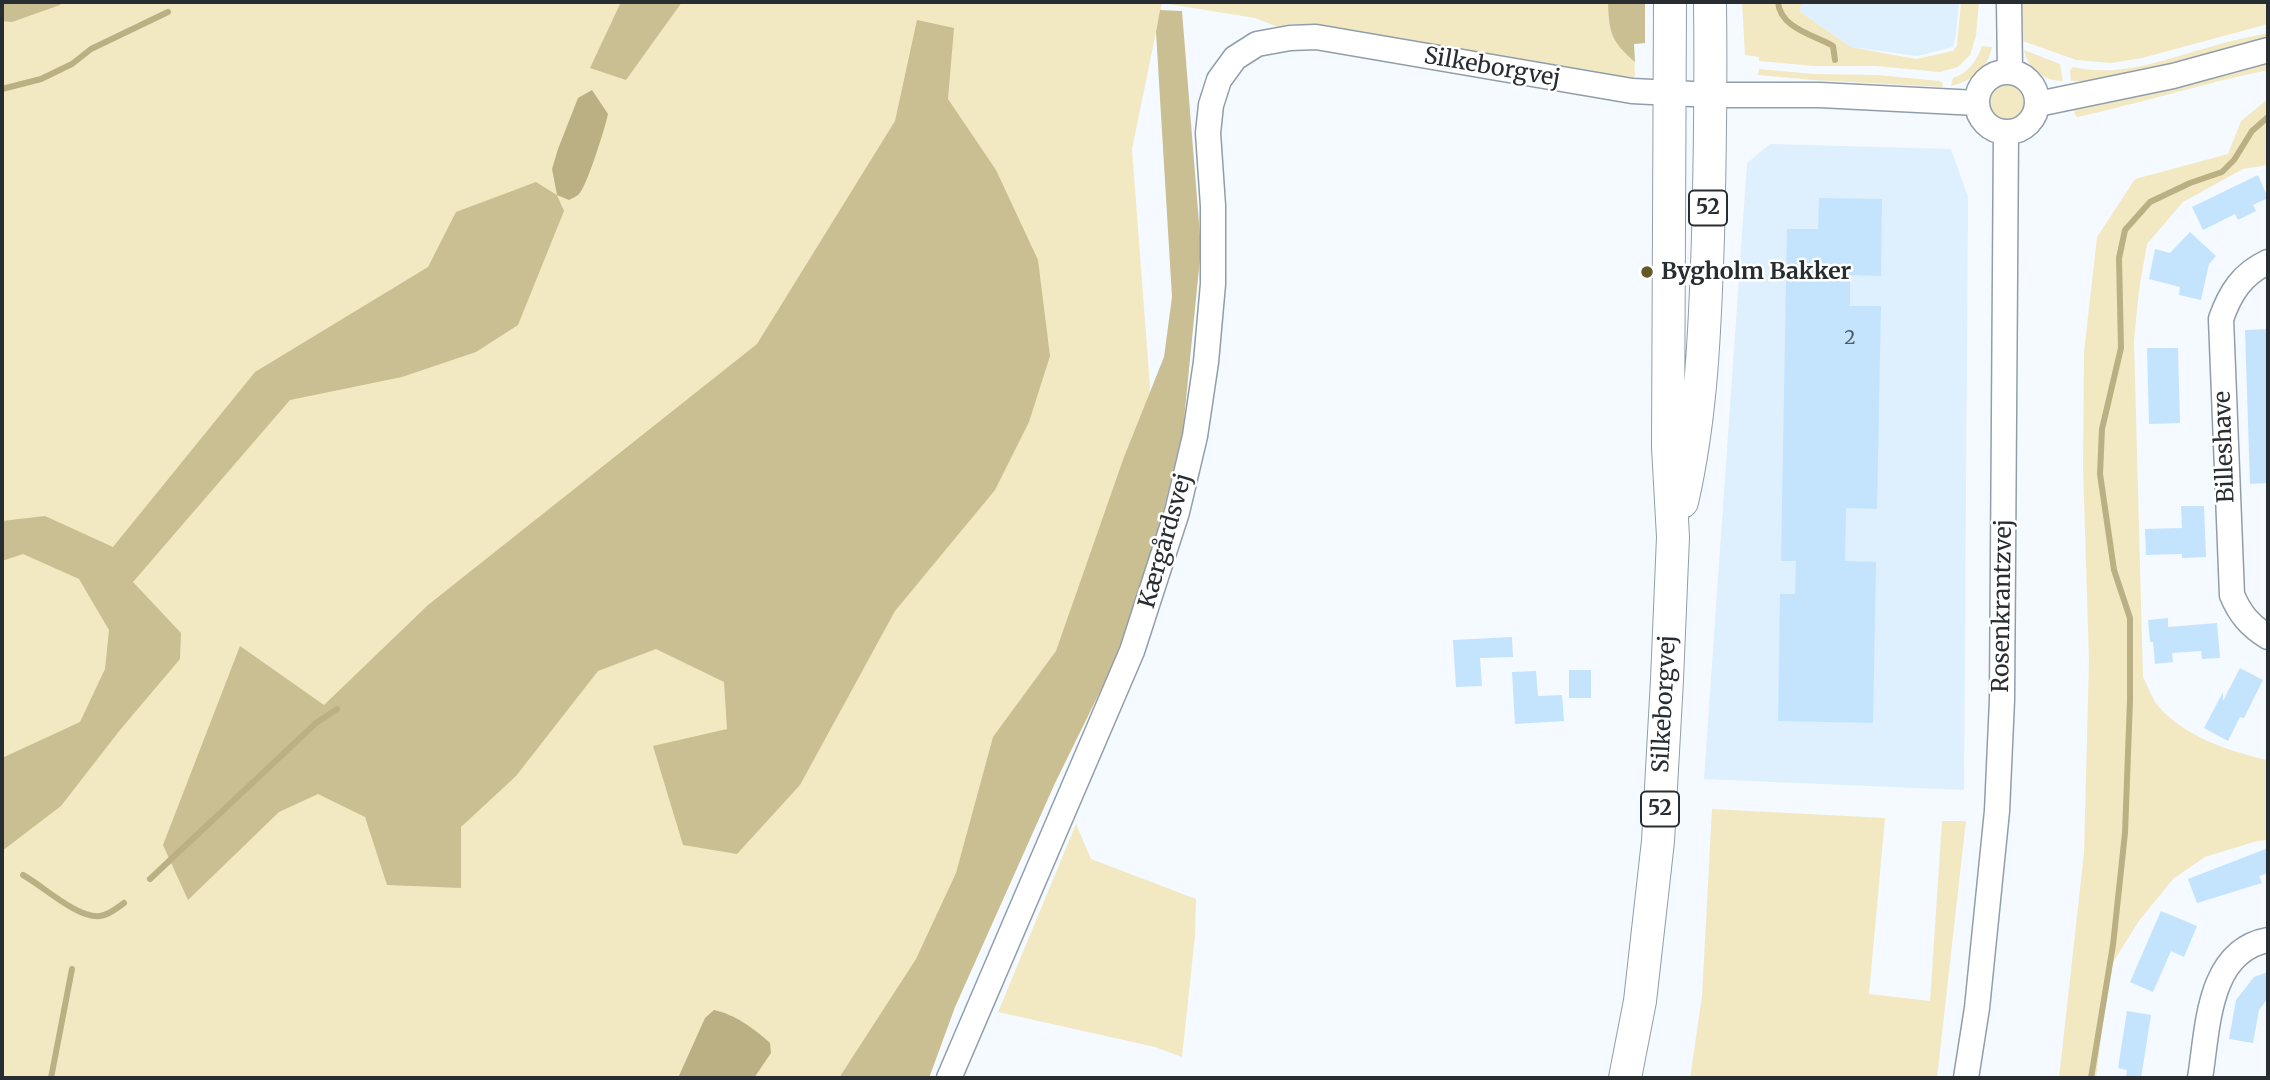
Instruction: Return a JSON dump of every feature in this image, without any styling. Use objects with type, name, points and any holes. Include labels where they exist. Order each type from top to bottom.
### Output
[{"type":"main road","name":"Silkeborgvej","points":[[1625,1078],[1640,1001],[1658,841],[1673,537],[1668,433],[1670,2]]},
{"type":"main road","name":"Silkeborgvej","points":[[1673,537],[1693,451],[1705,320],[1712,95],[1710,2]]},
{"type":"street","points":[[2009,2],[2010,71]]},
{"type":"street","name":"Silkeborgvej","points":[[1316,37],[1632,91],[1712,95]]},
{"type":"street","name":"Kærgårdsvej","points":[[949,1078],[1132,651],[1177,512],[1195,436],[1206,362],[1213,284],[1213,219],[1208,133],[1210,105],[1219,80],[1235,58],[1257,44],[1316,37]]},
{"type":"street","points":[[2038,104],[2173,76],[2268,50]]},
{"type":"street","points":[[2010,71],[2021,74],[2031,82],[2037,92],[2038,104],[2035,116],[2028,125],[2018,131],[2006,132],[1995,130],[1986,123],[1979,114],[1977,103],[1979,90],[1986,79],[1997,73],[2010,71]]},
{"type":"street","points":[[1712,95],[1820,95],[1977,103]]},
{"type":"street","name":"Rosenkrantzvej","points":[[1966,1078],[1977,1008],[1996,824],[2001,713],[2006,132]]},
{"type":"street","name":"Billeshave","points":[[2268,262],[2255,268],[2239,282],[2227,299],[2221,319],[2232,595],[2239,612],[2251,626],[2268,637]]},
{"type":"street","points":[[2200,1078],[2216,989],[2225,967],[2242,950],[2268,940]]},
{"type":"shaded area","points":[[2,2],[1645,2],[1645,43],[1634,44],[1635,78],[1626,82],[1292,24],[1278,27],[1255,18],[1162,3],[1132,149],[1150,387],[1134,549],[1119,653],[1055,783],[955,1007],[929,1078],[2,1078]]},
{"type":"shaded area","points":[[2,2],[63,2],[12,22],[2,21]]},
{"type":"shaded area","points":[[621,2],[682,2],[626,80],[590,68]]},
{"type":"shaded area","points":[[1608,2],[1645,2],[1645,43],[1634,44],[1635,62],[1613,36]]},
{"type":"shaded area","points":[[1742,2],[1803,2],[1799,11],[1851,47],[1916,59],[1953,51],[1957,45],[1961,2],[1979,2],[1976,36],[1970,55],[1958,67],[1940,72],[1876,66],[1814,66],[1759,61],[1759,57],[1745,55]]},
{"type":"shaded area","points":[[1803,2],[1959,2],[1953,47],[1917,56],[1851,47],[1799,11]]},
{"type":"shaded area","points":[[2021,2],[2268,2],[2268,24],[2142,58],[2111,63],[2076,60],[2023,41]]},
{"type":"shaded area","points":[[1160,10],[1182,11],[1201,248],[1183,430],[1162,517],[1119,653],[1055,783],[955,1007],[929,1078],[839,1078],[916,959],[956,873],[993,737],[1056,651],[1124,457],[1164,357],[1172,297],[1156,32]]},
{"type":"shaded area","points":[[917,20],[954,28],[948,99],[996,170],[1038,260],[1050,356],[1029,422],[995,490],[895,611],[800,785],[737,854],[683,845],[653,746],[727,729],[724,682],[656,649],[598,671],[516,776],[461,827],[461,888],[387,885],[365,817],[318,794],[279,812],[188,900],[163,845],[240,646],[324,705],[428,605],[757,344],[895,121]]},
{"type":"shaded area","points":[[2268,33],[2268,39],[2171,68],[2121,78],[2071,81],[2070,70],[2073,67],[2091,70],[2126,69]]},
{"type":"shaded area","points":[[1982,46],[1992,47],[1983,68],[1965,81],[1951,86],[1953,78],[1972,65]]},
{"type":"shaded area","points":[[2024,50],[2060,64],[2063,81],[2049,79],[2038,73],[2029,63]]},
{"type":"shaded area","points":[[2268,62],[2268,70],[2078,117],[2075,115],[2074,110],[2140,96]]},
{"type":"shaded area","points":[[1759,69],[1814,74],[1878,75],[1939,81],[1943,87],[1758,75]]},
{"type":"shaded area","points":[[2007,84],[2019,90],[2025,102],[2019,114],[2007,120],[1995,114],[1989,102],[1995,90]]},
{"type":"shaded area","points":[[592,90],[608,114],[582,189],[569,200],[557,195],[552,169],[578,98]]},
{"type":"shaded area","points":[[2268,99],[2268,165],[2243,169],[2183,202],[2147,244],[2134,341],[2143,677],[2159,707],[2182,727],[2224,748],[2268,760],[2268,840],[2205,857],[2173,879],[2139,921],[2110,967],[2096,1078],[2059,1078],[2084,853],[2089,661],[2083,467],[2084,352],[2097,237],[2135,179],[2228,154],[2241,121]]},
{"type":"shaded area","points":[[1770,144],[1951,149],[1968,197],[1964,790],[1704,779],[1747,163]]},
{"type":"shaded area","points":[[536,182],[557,195],[564,211],[518,325],[476,352],[402,377],[290,400],[133,582],[181,633],[180,659],[61,806],[2,851],[2,758],[80,722],[105,669],[109,630],[79,579],[23,554],[2,561],[2,521],[45,516],[113,547],[255,372],[428,267],[456,212]]},
{"type":"shaded area","points":[[1712,809],[1885,818],[1869,994],[1930,1001],[1942,821],[1966,821],[1937,1078],[1690,1078],[1702,996]]},
{"type":"shaded area","points":[[1076,824],[1091,859],[1196,899],[1195,936],[1182,1057],[1155,1047],[998,1012]]},
{"type":"shaded area","points":[[714,1010],[744,1023],[770,1043],[771,1053],[754,1078],[678,1078],[705,1018]]},
{"type":"building","points":[[2258,175],[2268,198],[2253,205],[2256,211],[2238,220],[2235,214],[2203,230],[2192,207]]},
{"type":"building","points":[[1819,198],[1882,199],[1881,276],[1850,275],[1850,306],[1881,306],[1877,509],[1846,508],[1845,561],[1876,562],[1873,723],[1778,721],[1780,594],[1795,594],[1796,561],[1781,561],[1787,229],[1818,229]]},
{"type":"building","points":[[2190,232],[2216,256],[2209,264],[2201,300],[2179,295],[2180,287],[2149,279],[2155,249],[2170,253]]},
{"type":"building","points":[[2268,329],[2268,483],[2250,484],[2245,330]]},
{"type":"building","points":[[2147,348],[2178,348],[2180,423],[2149,424]]},
{"type":"building","points":[[2181,506],[2204,506],[2206,557],[2182,558],[2182,554],[2146,555],[2145,529],[2182,528]]},
{"type":"building","points":[[2168,618],[2168,627],[2217,623],[2220,658],[2202,659],[2201,651],[2172,653],[2173,662],[2155,664],[2148,620]]},
{"type":"building","points":[[1512,637],[1513,657],[1480,658],[1482,686],[1456,687],[1453,640]]},
{"type":"building","points":[[2240,668],[2263,680],[2244,718],[2240,717],[2228,741],[2204,728],[2223,692],[2223,701]]},
{"type":"building","points":[[1569,670],[1591,670],[1591,698],[1569,698]]},
{"type":"building","points":[[1536,671],[1538,696],[1562,695],[1564,721],[1515,724],[1512,672]]},
{"type":"building","points":[[2268,848],[2268,873],[2259,876],[2262,883],[2197,903],[2188,879]]},
{"type":"building","points":[[2161,911],[2197,926],[2184,957],[2171,951],[2153,992],[2130,982]]},
{"type":"building","points":[[2268,972],[2268,998],[2259,1010],[2253,1043],[2229,1039],[2236,1000],[2254,977]]},
{"type":"building","points":[[2127,1011],[2151,1015],[2141,1078],[2126,1078],[2127,1070],[2118,1068]]},
{"type":"waterway","points":[[1778,2],[1780,11],[1791,24],[1833,46],[1835,60]]},
{"type":"waterway","points":[[2,89],[41,79],[72,64],[91,49],[168,12]]},
{"type":"waterway","points":[[2091,1078],[2113,945],[2125,833],[2130,700],[2130,618],[2114,570],[2100,474],[2102,429],[2121,348],[2119,258],[2125,230],[2150,202],[2190,183],[2222,172],[2234,160],[2252,131],[2268,117]]},
{"type":"waterway","points":[[150,879],[316,723],[337,709]]},
{"type":"waterway","points":[[23,875],[71,907],[91,916],[107,914],[124,903]]},
{"type":"waterway","points":[[51,1078],[72,969]]},
{"type":"place","name":"Bygholm Bakker","points":[[1647,272]]}]
